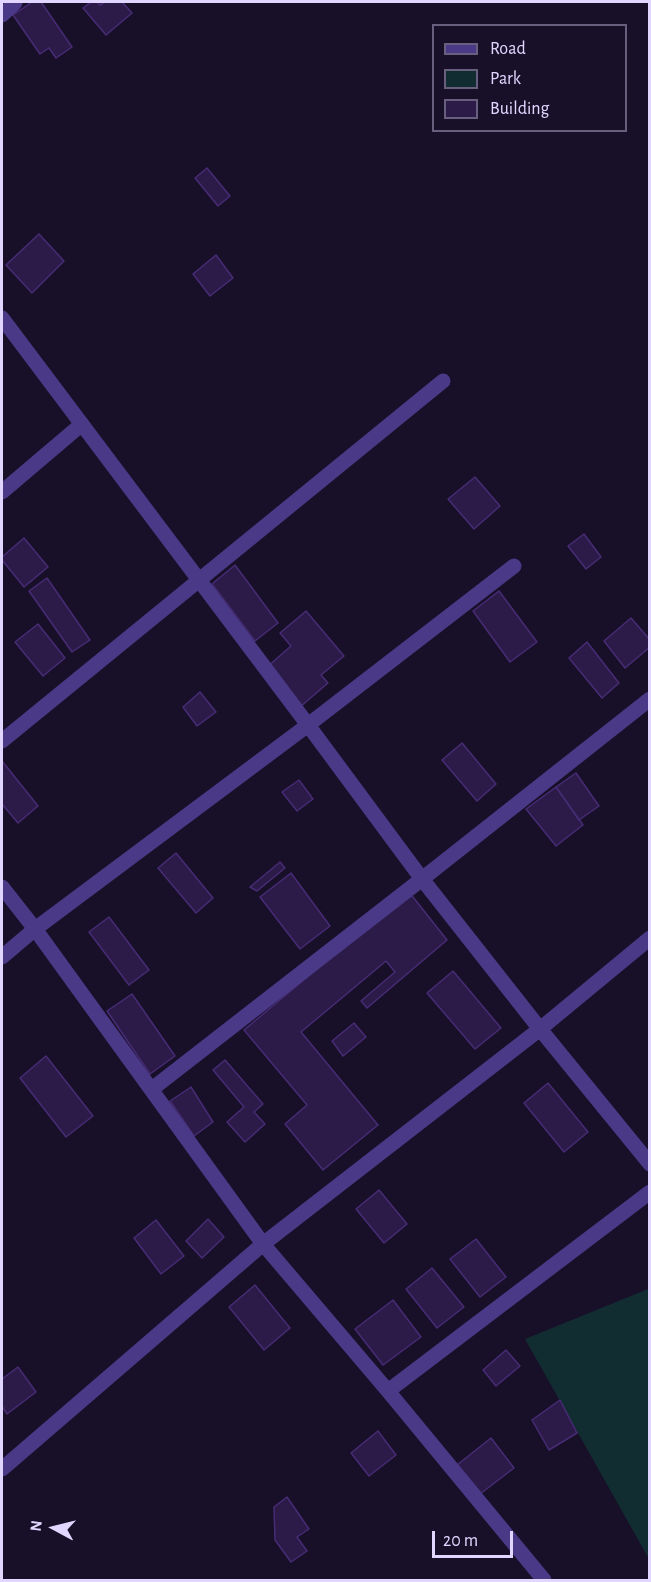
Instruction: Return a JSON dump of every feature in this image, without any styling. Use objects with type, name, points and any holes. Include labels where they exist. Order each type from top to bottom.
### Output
[{"type":"street","points":[[2,15],[15,3]]},
{"type":"street","points":[[2,318],[422,879],[650,1164]]},
{"type":"street","points":[[2,741],[443,381]]},
{"type":"street","points":[[2,492],[82,424]]},
{"type":"street","points":[[2,957],[35,929],[308,725],[514,566]]},
{"type":"street","points":[[152,1089],[650,699]]},
{"type":"street","points":[[2,887],[152,1089],[263,1244],[388,1391],[544,1581]]},
{"type":"street","points":[[2,1469],[263,1244],[540,1029],[650,938]]},
{"type":"street","points":[[388,1391],[650,1192]]},
{"type":"green space","points":[[649,1290],[649,1559],[525,1339]]},
{"type":"building","points":[[32,2],[41,2],[72,47],[56,58],[49,48],[40,54],[13,15]]},
{"type":"building","points":[[91,2],[97,2],[100,5],[105,2],[122,2],[132,13],[106,35],[83,8]]},
{"type":"building","points":[[207,168],[230,196],[218,206],[195,178]]},
{"type":"building","points":[[39,234],[64,261],[32,293],[6,265]]},
{"type":"building","points":[[216,255],[233,278],[210,296],[193,274]]},
{"type":"building","points":[[475,477],[500,506],[474,529],[448,499]]},
{"type":"building","points":[[584,534],[601,557],[586,569],[568,546]]},
{"type":"building","points":[[24,538],[48,567],[24,587],[2,557]]},
{"type":"building","points":[[235,565],[278,623],[255,641],[212,584]]},
{"type":"building","points":[[47,578],[90,640],[72,652],[29,591]]},
{"type":"building","points":[[499,591],[537,642],[510,662],[473,611]]},
{"type":"building","points":[[306,611],[344,656],[321,675],[328,683],[300,707],[266,668],[291,646],[280,633]]},
{"type":"building","points":[[631,618],[650,640],[650,647],[625,668],[604,641]]},
{"type":"building","points":[[38,624],[65,658],[43,676],[15,642]]},
{"type":"building","points":[[587,642],[619,683],[602,698],[569,658]]},
{"type":"building","points":[[200,692],[216,712],[197,726],[183,707]]},
{"type":"building","points":[[462,743],[496,784],[477,801],[442,760]]},
{"type":"building","points":[[2,761],[38,806],[18,823],[2,804]]},
{"type":"building","points":[[576,773],[599,806],[579,820],[556,787]]},
{"type":"building","points":[[299,780],[313,799],[297,811],[282,792]]},
{"type":"building","points":[[556,787],[583,825],[556,846],[526,809]]},
{"type":"building","points":[[176,853],[213,898],[196,913],[158,868]]},
{"type":"building","points":[[280,862],[285,868],[257,891],[250,887]]},
{"type":"building","points":[[291,873],[330,926],[300,949],[260,897]]},
{"type":"building","points":[[409,892],[447,940],[367,1008],[361,1001],[395,972],[386,961],[301,1032],[378,1125],[323,1170],[285,1124],[307,1105],[244,1030]]},
{"type":"building","points":[[109,917],[149,970],[129,985],[89,932]]},
{"type":"building","points":[[453,971],[501,1028],[475,1049],[427,993]]},
{"type":"building","points":[[132,994],[175,1056],[150,1074],[107,1011]]},
{"type":"building","points":[[354,1023],[366,1037],[343,1056],[332,1041]]},
{"type":"building","points":[[46,1056],[93,1116],[66,1137],[20,1078]]},
{"type":"building","points":[[225,1060],[263,1104],[254,1112],[265,1124],[245,1142],[227,1122],[244,1107],[213,1070]]},
{"type":"building","points":[[548,1083],[588,1132],[564,1152],[524,1103]]},
{"type":"building","points":[[191,1087],[213,1122],[194,1136],[170,1101]]},
{"type":"building","points":[[379,1190],[407,1224],[384,1243],[356,1209]]},
{"type":"building","points":[[208,1219],[224,1237],[202,1258],[186,1241]]},
{"type":"building","points":[[156,1220],[184,1256],[161,1274],[134,1238]]},
{"type":"building","points":[[476,1239],[506,1277],[480,1297],[450,1259]]},
{"type":"building","points":[[432,1268],[464,1307],[437,1328],[406,1289]]},
{"type":"building","points":[[255,1285],[290,1328],[264,1350],[229,1307]]},
{"type":"building","points":[[393,1300],[421,1337],[383,1365],[355,1329]]},
{"type":"building","points":[[506,1350],[520,1366],[496,1386],[483,1370]]},
{"type":"building","points":[[18,1367],[36,1392],[7,1414],[2,1406],[2,1379]]},
{"type":"building","points":[[560,1400],[577,1433],[549,1450],[532,1420]]},
{"type":"building","points":[[378,1431],[396,1455],[369,1476],[351,1453]]},
{"type":"building","points":[[491,1438],[514,1468],[480,1494],[457,1465]]},
{"type":"building","points":[[287,1497],[309,1529],[297,1537],[307,1551],[291,1562],[275,1540],[274,1507]]}]
